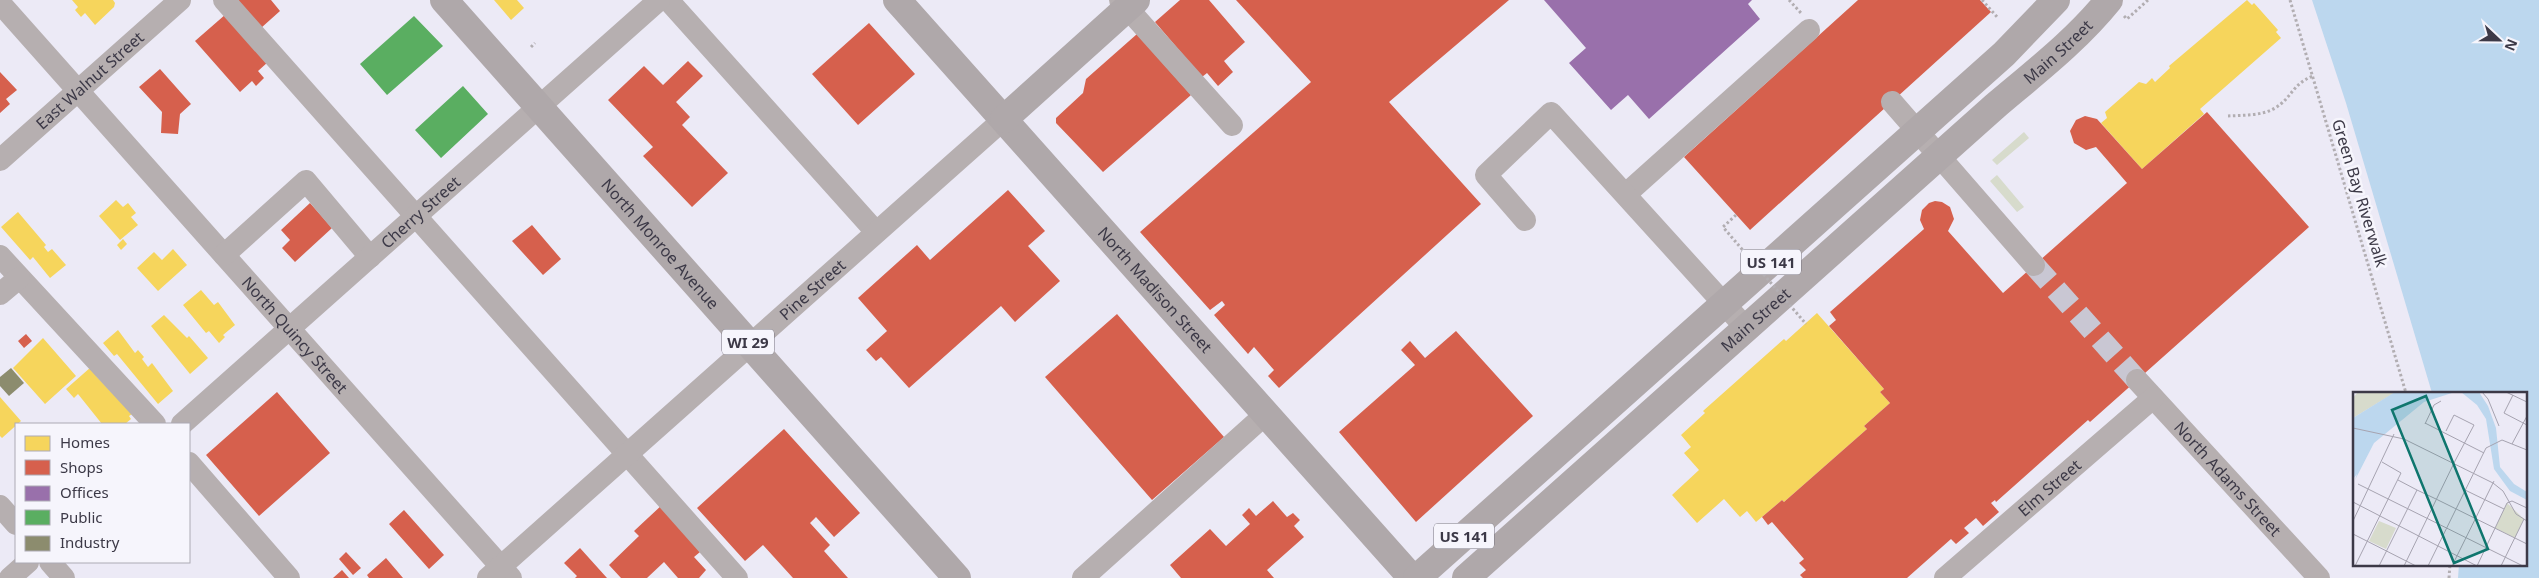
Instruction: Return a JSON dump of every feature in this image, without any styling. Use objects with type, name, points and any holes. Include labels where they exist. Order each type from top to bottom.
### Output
[{"type":"main road","name":"North Monroe Avenue","points":[[444,0],[957,578]]},
{"type":"main road","name":"North Madison Street","points":[[897,0],[1148,280],[1201,343],[1267,413],[1412,578]]},
{"type":"main road","name":"Main Street","points":[[1417,578],[2008,51],[2056,0]]},
{"type":"main road","name":"Main Street","points":[[1466,578],[2067,45],[2108,0]]},
{"type":"main road","name":"Pine Street","points":[[1004,119],[1128,3]]},
{"type":"street","name":"East Walnut Street","points":[[0,160],[180,0]]},
{"type":"street","points":[[224,0],[414,217],[737,578]]},
{"type":"street","name":"Cherry Street","points":[[183,423],[659,0]]},
{"type":"street","points":[[668,0],[876,232]]},
{"type":"street","name":"North Quincy Street","points":[[0,2],[290,329],[500,574]]},
{"type":"street","points":[[1128,3],[1232,125]]},
{"type":"street","points":[[1626,194],[1809,30]]},
{"type":"street","points":[[1892,102],[2034,265]]},
{"type":"street","points":[[1526,220],[1486,175],[1551,113],[1746,328]]},
{"type":"street","name":"Pine Street","points":[[500,574],[627,454],[1004,119]]},
{"type":"street","points":[[224,255],[306,181],[370,257]]},
{"type":"street","points":[[0,256],[154,423]]},
{"type":"street","points":[[0,294],[19,278]]},
{"type":"street","name":"North Adams Street","points":[[2137,380],[2318,578]]},
{"type":"street","name":"Elm Street","points":[[1945,578],[2153,398]]},
{"type":"street","points":[[1083,578],[1267,413]]},
{"type":"street","points":[[190,464],[289,578]]},
{"type":"street","points":[[0,506],[15,523]]},
{"type":"street","points":[[10,578],[27,563]]},
{"type":"street","points":[[51,563],[64,578]]},
{"type":"path","points":[[1982,0],[1998,18]]},
{"type":"path","name":"Green Bay Riverwalk","points":[[2290,0],[2406,392]]},
{"type":"path","points":[[531,47],[535,43]]},
{"type":"path","points":[[2228,116],[2258,114],[2275,109],[2288,98],[2300,81],[2313,76]]},
{"type":"path","points":[[1736,215],[1723,227],[1806,324]]},
{"type":"shaded area","points":[[2024,132],[2029,138],[1997,165],[1992,160]]},
{"type":"shaded area","points":[[1997,175],[2024,207],[2017,212],[1990,181]]},
{"type":"water","points":[[2312,0],[2539,0],[2539,578],[2458,578],[2459,566],[2526,566],[2526,392],[2432,392],[2346,103]]},
{"type":"building: Homes","points":[[72,0],[113,0],[115,3],[114,7],[95,25],[85,13],[81,17],[75,10],[78,7]]},
{"type":"building: Homes","points":[[494,0],[517,0],[524,8],[511,20]]},
{"type":"building: Homes","points":[[2247,0],[2252,5],[2254,3],[2278,30],[2276,32],[2281,38],[2200,109],[2204,114],[2142,169],[2101,123],[2107,118],[2105,112],[2139,82],[2146,84],[2152,78],[2155,82],[2170,68],[2169,66]]},
{"type":"building: Homes","points":[[116,200],[123,207],[128,203],[136,213],[131,217],[138,225],[120,240],[99,216]]},
{"type":"building: Homes","points":[[18,212],[46,245],[44,247],[48,252],[52,249],[66,265],[50,278],[33,257],[30,260],[1,227]]},
{"type":"building: Homes","points":[[123,239],[127,244],[121,250],[117,245]]},
{"type":"building: Homes","points":[[173,249],[187,265],[158,291],[137,268],[154,252],[162,260]]},
{"type":"building: Homes","points":[[201,290],[214,305],[218,302],[235,325],[223,335],[225,337],[219,343],[209,331],[206,333],[183,305]]},
{"type":"building: Homes","points":[[1817,313],[1884,389],[1880,392],[1890,403],[1864,426],[1867,429],[1784,502],[1782,500],[1756,522],[1747,511],[1740,517],[1724,499],[1697,523],[1672,495],[1699,470],[1684,453],[1691,447],[1681,435],[1705,413],[1703,411],[1784,339],[1786,341]]},
{"type":"building: Homes","points":[[164,315],[187,338],[189,336],[208,358],[190,374],[151,326]]},
{"type":"building: Homes","points":[[118,330],[135,353],[138,350],[144,357],[142,359],[148,367],[152,363],[173,391],[158,404],[117,354],[114,356],[103,343]]},
{"type":"building: Homes","points":[[43,338],[76,376],[45,404],[13,368]]},
{"type":"building: Homes","points":[[91,367],[97,377],[132,414],[129,416],[131,419],[126,423],[101,423],[78,394],[74,398],[66,389]]},
{"type":"building: Homes","points":[[0,397],[21,421],[15,423],[15,426],[2,438],[0,436]]},
{"type":"building: Shops","points":[[239,0],[271,0],[280,11],[261,28]]},
{"type":"building: Shops","points":[[1180,0],[1209,0],[1245,42],[1224,61],[1233,72],[1218,86],[1207,73],[1202,77],[1155,22]]},
{"type":"building: Shops","points":[[1236,0],[1509,0],[1389,102],[1481,204],[1279,388],[1268,376],[1274,370],[1254,347],[1248,354],[1214,315],[1225,305],[1222,301],[1210,310],[1140,232],[1311,82]]},
{"type":"building: Shops","points":[[1858,0],[1980,0],[1991,12],[1750,230],[1684,157]]},
{"type":"building: Shops","points":[[226,14],[268,62],[258,71],[264,78],[256,86],[252,81],[240,92],[195,41]]},
{"type":"building: Shops","points":[[869,23],[915,74],[858,125],[812,74]]},
{"type":"building: Shops","points":[[1137,34],[1191,95],[1103,172],[1056,123],[1056,118],[1083,93],[1086,79]]},
{"type":"building: Shops","points":[[688,61],[703,76],[676,102],[690,117],[682,125],[728,173],[692,207],[643,156],[653,147],[608,100],[644,66],[663,85]]},
{"type":"building: Shops","points":[[160,69],[191,104],[180,114],[178,134],[161,133],[162,112],[139,87]]},
{"type":"building: Shops","points":[[0,72],[17,90],[6,99],[10,104],[0,113]]},
{"type":"building: Shops","points":[[2207,112],[2309,227],[2090,422],[2088,420],[1996,502],[1995,500],[1991,503],[1999,512],[1983,526],[1976,518],[1964,528],[1969,533],[1956,544],[1951,539],[1907,578],[1803,578],[1800,575],[1806,570],[1799,563],[1804,559],[1772,522],[1768,525],[1762,517],[1782,500],[1784,502],[1867,429],[1864,426],[1890,403],[1880,392],[1884,389],[1829,326],[1836,320],[1830,312],[1924,229],[1920,220],[1922,210],[1929,203],[1935,201],[1942,202],[1950,207],[1954,219],[1948,231],[2003,293],[2127,183],[2096,147],[2086,150],[2074,143],[2070,131],[2076,120],[2085,116],[2097,119],[2142,169]]},
{"type":"building: Shops","points":[[1008,190],[1045,231],[1028,246],[1060,281],[1015,322],[1001,306],[909,388],[881,357],[876,361],[866,350],[887,331],[858,298],[917,245],[930,260]]},
{"type":"building: Shops","points":[[310,203],[332,228],[295,262],[282,248],[290,240],[281,230]]},
{"type":"building: Shops","points":[[532,225],[561,259],[543,275],[512,241]]},
{"type":"building: Shops","points":[[1117,314],[1224,437],[1152,500],[1045,377]]},
{"type":"building: Shops","points":[[1456,331],[1533,416],[1416,522],[1339,432],[1415,365],[1401,350],[1410,341],[1425,358]]},
{"type":"building: Shops","points":[[26,334],[32,341],[24,348],[18,341]]},
{"type":"building: Shops","points":[[277,392],[330,453],[259,516],[206,455]]},
{"type":"building: Shops","points":[[784,429],[860,513],[834,537],[816,517],[810,523],[830,545],[824,551],[848,578],[793,578],[763,545],[745,561],[697,508]]},
{"type":"building: Shops","points":[[1273,501],[1287,517],[1293,513],[1300,520],[1294,526],[1304,537],[1267,570],[1274,578],[1181,578],[1170,565],[1210,529],[1226,546],[1250,524],[1242,515],[1249,508],[1256,516]]},
{"type":"building: Shops","points":[[663,504],[700,552],[694,557],[706,570],[699,578],[678,578],[664,562],[647,578],[621,578],[609,565],[639,536],[634,531]]},
{"type":"building: Shops","points":[[404,510],[444,555],[429,569],[389,524]]},
{"type":"building: Shops","points":[[580,548],[607,578],[575,578],[577,576],[564,563]]},
{"type":"building: Shops","points":[[346,552],[361,568],[353,575],[339,559]]},
{"type":"building: Shops","points":[[386,558],[403,578],[369,578],[367,575]]},
{"type":"building: Shops","points":[[342,570],[349,578],[333,578]]},
{"type":"building: Offices","points":[[1544,0],[1752,0],[1748,4],[1760,19],[1649,119],[1628,95],[1611,110],[1569,63],[1586,48]]},
{"type":"building: Public","points":[[414,16],[443,46],[387,95],[360,64]]},
{"type":"building: Public","points":[[463,86],[488,114],[441,158],[415,130]]},
{"type":"building: Industry","points":[[11,368],[24,383],[9,396],[0,386],[0,377]]},
{"type":"tunnel","points":[[2034,265],[2137,380]]}]
